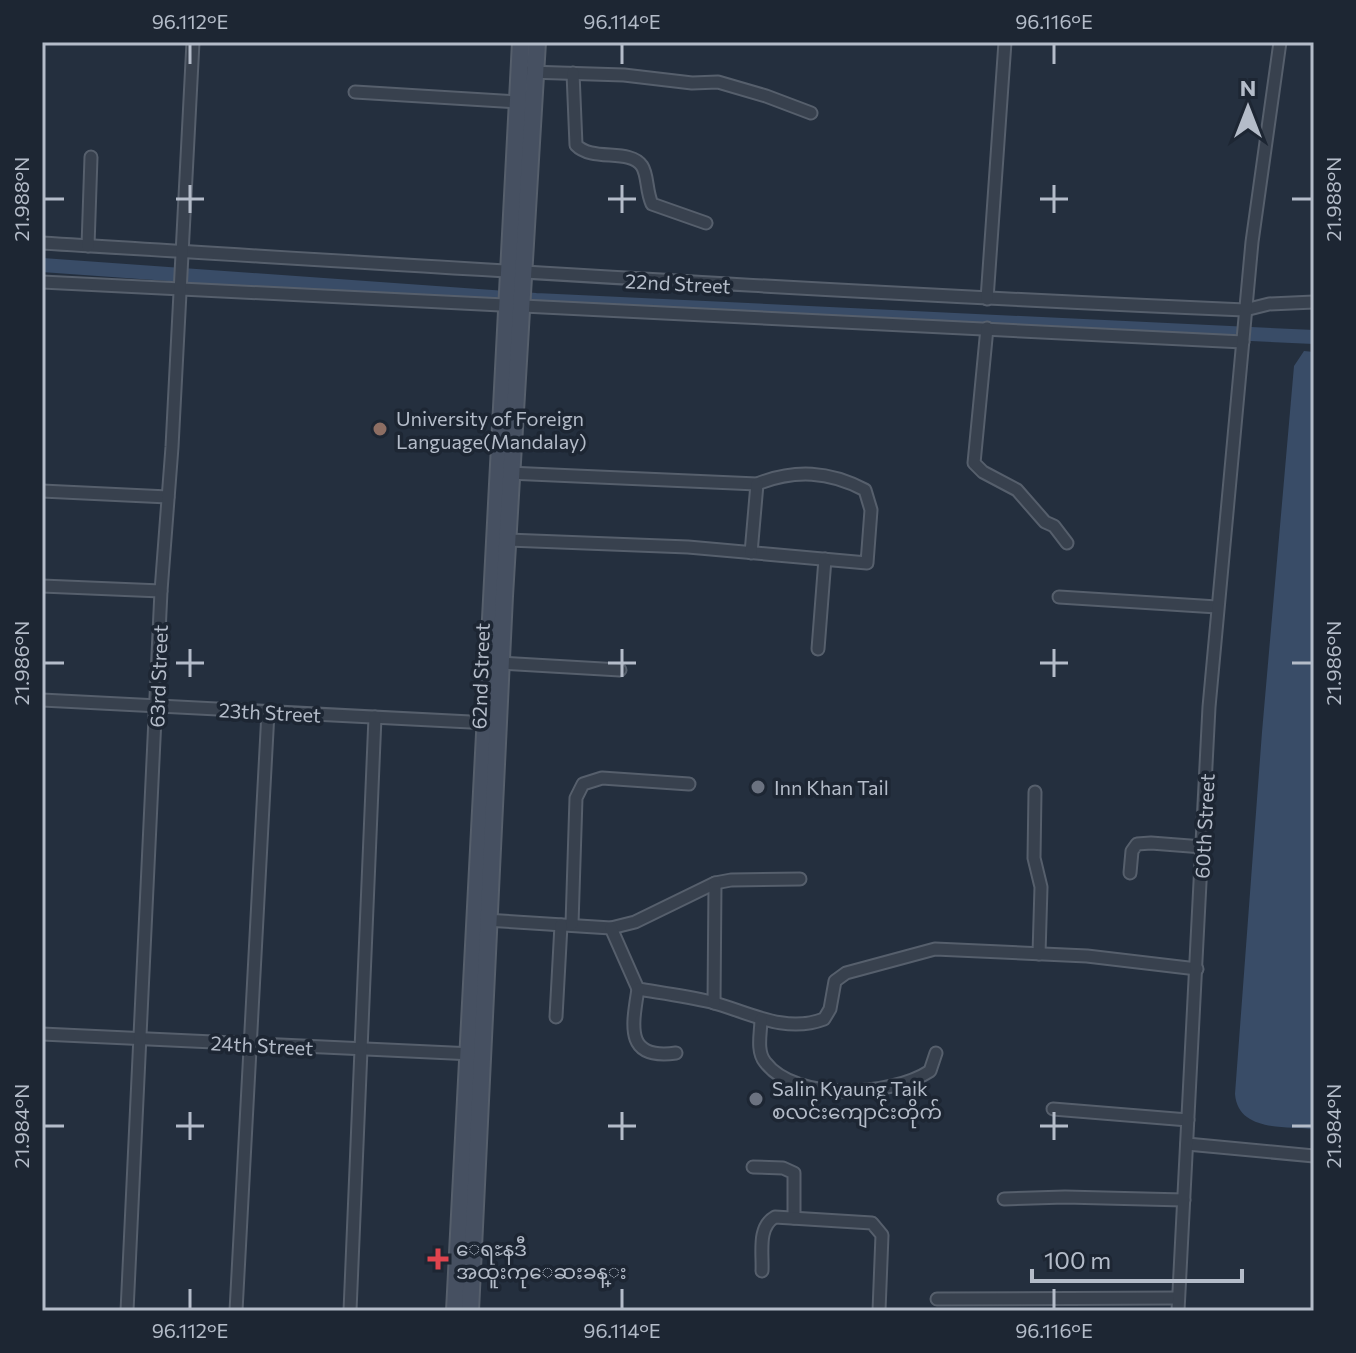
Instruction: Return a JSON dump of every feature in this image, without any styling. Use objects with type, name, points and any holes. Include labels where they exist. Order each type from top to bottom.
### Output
[{"type":"main road","name":"62nd Street","points":[[455,1311],[475,1054],[527,72],[521,42]]},
{"type":"main road","name":"62nd Street","points":[[516,274],[518,102],[537,42]]},
{"type":"main road","name":"62nd Street","points":[[493,723],[501,663],[507,540],[505,473]]},
{"type":"main road","name":"62nd Street","points":[[470,1311],[475,1054]]},
{"type":"street","name":"63rd Street","points":[[127,1311],[161,591],[193,42]]},
{"type":"street","points":[[987,299],[1005,42]]},
{"type":"street","points":[[1245,314],[1256,209],[1280,42]]},
{"type":"street","points":[[527,72],[718,82],[811,113]]},
{"type":"street","points":[[573,73],[576,145],[583,152],[640,162],[652,204],[706,223]]},
{"type":"street","points":[[355,92],[518,102]]},
{"type":"street","points":[[88,246],[91,157]]},
{"type":"street","name":"22nd Street","points":[[42,243],[516,274],[1245,314],[1269,304],[1314,302]]},
{"type":"street","name":"22nd Street","points":[[42,282],[180,284],[514,305],[1243,340]]},
{"type":"street","name":"60th Street","points":[[1178,1311],[1209,707],[1245,314]]},
{"type":"street","points":[[987,328],[974,463],[983,472],[1017,490],[1067,543]]},
{"type":"street","points":[[505,473],[757,484],[771,478],[809,474],[842,478],[865,490],[871,510],[867,563],[688,547],[507,540]]},
{"type":"street","points":[[751,553],[757,484]]},
{"type":"street","points":[[42,491],[168,497]]},
{"type":"street","points":[[818,649],[825,559]]},
{"type":"street","points":[[42,586],[161,591]]},
{"type":"street","points":[[1059,597],[1217,607]]},
{"type":"street","points":[[501,663],[620,670]]},
{"type":"street","name":"23th Street","points":[[42,700],[493,723]]},
{"type":"street","points":[[236,1311],[268,712]]},
{"type":"street","points":[[350,1311],[375,717]]},
{"type":"street","points":[[556,1017],[567,924],[576,798],[583,784],[602,778],[689,784]]},
{"type":"street","points":[[1035,792],[1034,858],[1041,887],[1039,954]]},
{"type":"street","points":[[1130,873],[1132,851],[1141,843],[1203,847]]},
{"type":"street","points":[[482,920],[611,928],[635,922],[715,883],[800,879]]},
{"type":"street","points":[[714,1003],[715,883]]},
{"type":"street","points":[[611,928],[638,989],[632,1027],[639,1046],[648,1053],[676,1053]]},
{"type":"street","points":[[638,989],[714,1003],[760,1030],[784,1024],[815,1023],[824,1019],[830,1009],[835,981],[839,977],[874,964],[935,949],[1087,956],[1197,969]]},
{"type":"street","points":[[760,1030],[765,1062],[791,1083],[836,1091],[892,1085],[918,1078],[930,1071],[936,1053]]},
{"type":"street","name":"24th Street","points":[[42,1034],[475,1054]]},
{"type":"street","points":[[1053,1109],[1188,1120]]},
{"type":"street","points":[[1187,1144],[1314,1156]]},
{"type":"street","points":[[753,1167],[790,1169],[794,1173],[794,1218]]},
{"type":"street","points":[[1004,1199],[1184,1200]]},
{"type":"street","points":[[762,1271],[765,1225],[775,1217],[867,1222],[879,1229],[882,1235],[879,1311]]},
{"type":"street","points":[[937,1299],[1178,1298]]},
{"type":"water","points":[[1304,351],[1314,352],[1314,1129],[1277,1127],[1254,1121],[1238,1106],[1235,1094],[1294,366]]},
{"type":"waterway","points":[[42,265],[536,300],[1314,337]]},
{"type":"place","name":"University of Foreign Language(Mandalay)","points":[[380,429]]},
{"type":"place","name":"Inn Khan Tail","points":[[758,787]]},
{"type":"place","name":"Salin Kyaung Taik စလင်းကျောင်းတိုက်","points":[[756,1099]]},
{"type":"place","name":"ေရႊနဒီ အထူးကုေဆးခန္း","points":[[438,1259]]}]
